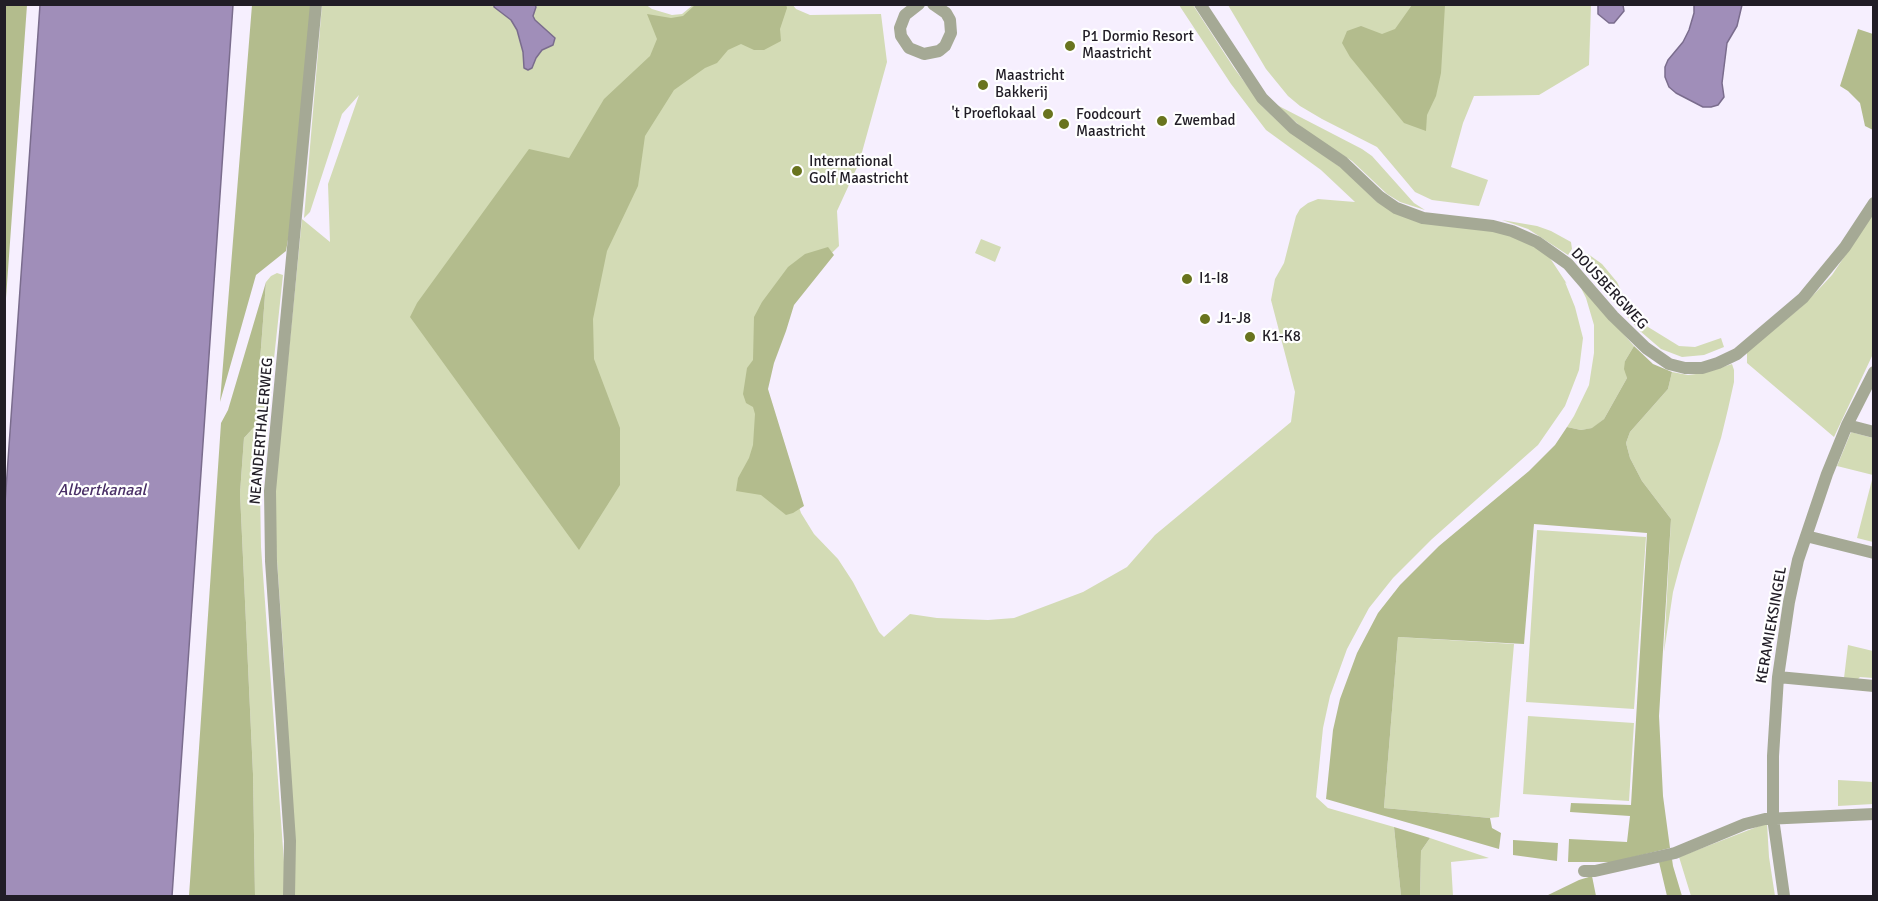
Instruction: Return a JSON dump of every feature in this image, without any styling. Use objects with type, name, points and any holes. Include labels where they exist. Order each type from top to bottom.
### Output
[{"type":"street","name":"NEANDERTHALERWEG","points":[[289,897],[290,841],[271,561],[270,491],[316,4]]},
{"type":"street","points":[[916,5],[902,20],[901,36],[909,48],[916,52],[932,54],[945,46],[951,33],[950,20],[946,13],[933,4]]},
{"type":"street","name":"DOUSBERGWEG","points":[[1200,4],[1262,98],[1293,128],[1355,171],[1380,197],[1396,208],[1423,218],[1493,226],[1537,242],[1568,264],[1613,316],[1646,348],[1669,364],[1685,368],[1702,368],[1737,354],[1808,292],[1845,247],[1874,203]]},
{"type":"street","name":"KERAMIEKSINGEL","points":[[1784,897],[1769,818],[1778,677],[1789,602],[1806,536],[1827,474],[1847,424],[1874,372]]},
{"type":"street","points":[[1847,424],[1874,432]]},
{"type":"street","points":[[1806,536],[1874,553]]},
{"type":"street","points":[[1778,677],[1874,687]]},
{"type":"street","points":[[1584,871],[1595,871],[1675,854],[1745,824],[1769,818],[1874,814]]},
{"type":"green space","points":[[645,4],[652,9],[672,15],[682,14],[693,5],[792,4],[796,9],[810,15],[881,14],[887,62],[859,163],[837,211],[839,246],[793,291],[757,392],[767,412],[801,513],[814,534],[838,559],[884,637],[910,614],[937,618],[988,620],[1014,618],[1083,592],[1127,567],[1155,535],[1291,422],[1295,392],[1271,300],[1275,279],[1284,263],[1296,216],[1300,209],[1318,199],[1355,202],[1321,170],[1266,130],[1231,84],[1179,5],[1193,5],[1234,68],[1263,107],[1287,130],[1343,169],[1377,202],[1514,235],[1548,255],[1567,284],[1565,282],[1575,307],[1583,338],[1579,370],[1565,406],[1538,445],[1432,539],[1393,578],[1369,608],[1347,649],[1330,696],[1323,728],[1316,797],[1328,808],[1394,827],[1401,896],[295,896],[275,490],[302,219],[330,242],[328,184],[359,95],[342,114],[310,212],[304,218],[322,5]]},
{"type":"green space","points":[[786,4],[787,8],[780,29],[781,41],[764,50],[754,50],[741,44],[728,50],[717,63],[705,68],[674,90],[645,136],[638,186],[607,251],[593,319],[594,359],[620,428],[620,485],[579,550],[410,317],[417,303],[529,149],[569,158],[604,99],[650,56],[657,39],[647,14],[671,18],[683,16],[695,5]]},
{"type":"green space","points":[[4,5],[27,5],[5,312]]},
{"type":"green space","points":[[252,5],[314,5],[309,122],[286,251],[256,275],[220,402]]},
{"type":"green space","points":[[1228,5],[1591,5],[1589,65],[1539,95],[1474,96],[1463,123],[1451,167],[1488,180],[1479,206],[1432,200],[1415,192],[1377,147],[1322,119],[1288,96],[1266,69]]},
{"type":"green space","points":[[1412,5],[1445,5],[1441,73],[1436,96],[1427,115],[1426,131],[1404,123],[1350,57],[1342,43],[1347,31],[1361,26],[1382,34],[1395,29]]},
{"type":"green space","points":[[1858,29],[1873,34],[1873,130],[1865,126],[1860,103],[1840,86]]},
{"type":"green space","points":[[1275,104],[1372,156],[1414,203],[1425,210],[1400,202],[1387,194],[1352,161],[1307,132]]},
{"type":"green space","points":[[1873,214],[1873,354],[1834,437],[1747,363],[1747,352],[1800,308],[1832,275]]},
{"type":"green space","points":[[1502,220],[1537,226],[1551,231],[1571,242],[1572,249],[1568,255],[1528,229]]},
{"type":"green space","points":[[981,239],[1001,247],[995,262],[975,253]]},
{"type":"green space","points":[[828,247],[834,255],[794,305],[774,363],[768,389],[804,506],[786,515],[761,495],[736,491],[738,478],[753,445],[755,414],[753,407],[746,403],[743,394],[747,368],[753,360],[754,317],[762,302],[788,267],[805,254]]},
{"type":"green space","points":[[1588,254],[1602,264],[1617,282],[1631,311],[1640,322],[1679,346],[1695,347],[1721,338],[1724,347],[1704,355],[1682,357],[1661,349],[1640,331],[1580,265]]},
{"type":"green space","points":[[277,273],[283,275],[260,489],[261,547],[284,862],[284,896],[255,896],[253,774],[240,493],[244,438],[255,426],[266,282]]},
{"type":"green space","points":[[266,282],[255,426],[244,438],[240,493],[253,774],[255,896],[189,896],[221,423],[228,410]]},
{"type":"green space","points":[[1578,282],[1634,346],[1625,361],[1627,378],[1604,419],[1593,428],[1581,430],[1567,427],[1589,385],[1594,353],[1594,325],[1586,298]]},
{"type":"green space","points":[[1634,346],[1653,364],[1672,372],[1668,389],[1630,432],[1626,443],[1630,458],[1642,481],[1671,519],[1659,716],[1663,796],[1670,848],[1613,862],[1568,862],[1569,839],[1627,842],[1630,816],[1570,812],[1571,803],[1631,805],[1647,533],[1534,524],[1524,644],[1398,637],[1384,808],[1490,818],[1492,828],[1501,833],[1499,849],[1326,799],[1333,730],[1340,699],[1357,653],[1378,613],[1400,585],[1439,546],[1529,471],[1555,445],[1567,427],[1581,430],[1592,428],[1604,419],[1627,378],[1624,369],[1625,361]]},
{"type":"green space","points":[[1732,364],[1734,382],[1728,409],[1673,592],[1664,652],[1671,519],[1642,481],[1630,458],[1626,443],[1630,432],[1668,389],[1672,372],[1688,375],[1704,373]]},
{"type":"green space","points":[[1851,432],[1873,438],[1873,475],[1837,466]]},
{"type":"green space","points":[[1873,476],[1874,542],[1857,538]]},
{"type":"green space","points":[[1537,530],[1646,537],[1634,709],[1526,702]]},
{"type":"green space","points":[[1398,637],[1514,644],[1499,817],[1384,808]]},
{"type":"green space","points":[[1848,645],[1873,651],[1873,678],[1860,677],[1857,680],[1844,678]]},
{"type":"green space","points":[[1528,716],[1634,723],[1629,801],[1523,794]]},
{"type":"green space","points":[[1838,780],[1873,782],[1873,804],[1838,806]]},
{"type":"green space","points":[[1767,823],[1775,896],[1691,896],[1679,857]]},
{"type":"green space","points":[[1394,827],[1430,838],[1421,851],[1420,896],[1401,896]]},
{"type":"green space","points":[[1430,838],[1489,858],[1451,862],[1453,896],[1420,896],[1421,851]]},
{"type":"green space","points":[[1513,840],[1558,843],[1557,861],[1513,855]]},
{"type":"green space","points":[[1672,859],[1682,896],[1667,896],[1659,862]]},
{"type":"green space","points":[[1592,876],[1596,896],[1546,896],[1579,880]]},
{"type":"water","points":[[494,4],[535,5],[533,16],[535,20],[555,38],[553,45],[542,50],[532,68],[528,70],[524,68],[523,52],[517,30],[511,20],[494,7]]},
{"type":"water","name":"Albertkanaal","points":[[40,5],[233,5],[172,896],[5,896],[5,503]]},
{"type":"water","points":[[1598,5],[1623,5],[1624,11],[1614,23],[1609,23],[1598,14]]},
{"type":"water","points":[[1694,5],[1742,5],[1737,26],[1727,43],[1722,83],[1724,97],[1718,105],[1711,107],[1703,107],[1676,93],[1669,87],[1665,77],[1668,60],[1683,42],[1689,30]]},
{"type":"place","name":"P1 Dormio Resort Maastricht","points":[[1070,46]]},
{"type":"place","name":"Maastricht Bakkerij","points":[[983,85]]},
{"type":"place","name":"'t Proeflokaal","points":[[1048,114]]},
{"type":"place","name":"Zwembad","points":[[1162,121]]},
{"type":"place","name":"Foodcourt Maastricht","points":[[1064,124]]},
{"type":"place","name":"International Golf Maastricht","points":[[797,171]]},
{"type":"place","name":"I1-I8","points":[[1187,279]]},
{"type":"place","name":"J1-J8","points":[[1205,319]]},
{"type":"place","name":"K1-K8","points":[[1250,337]]}]
